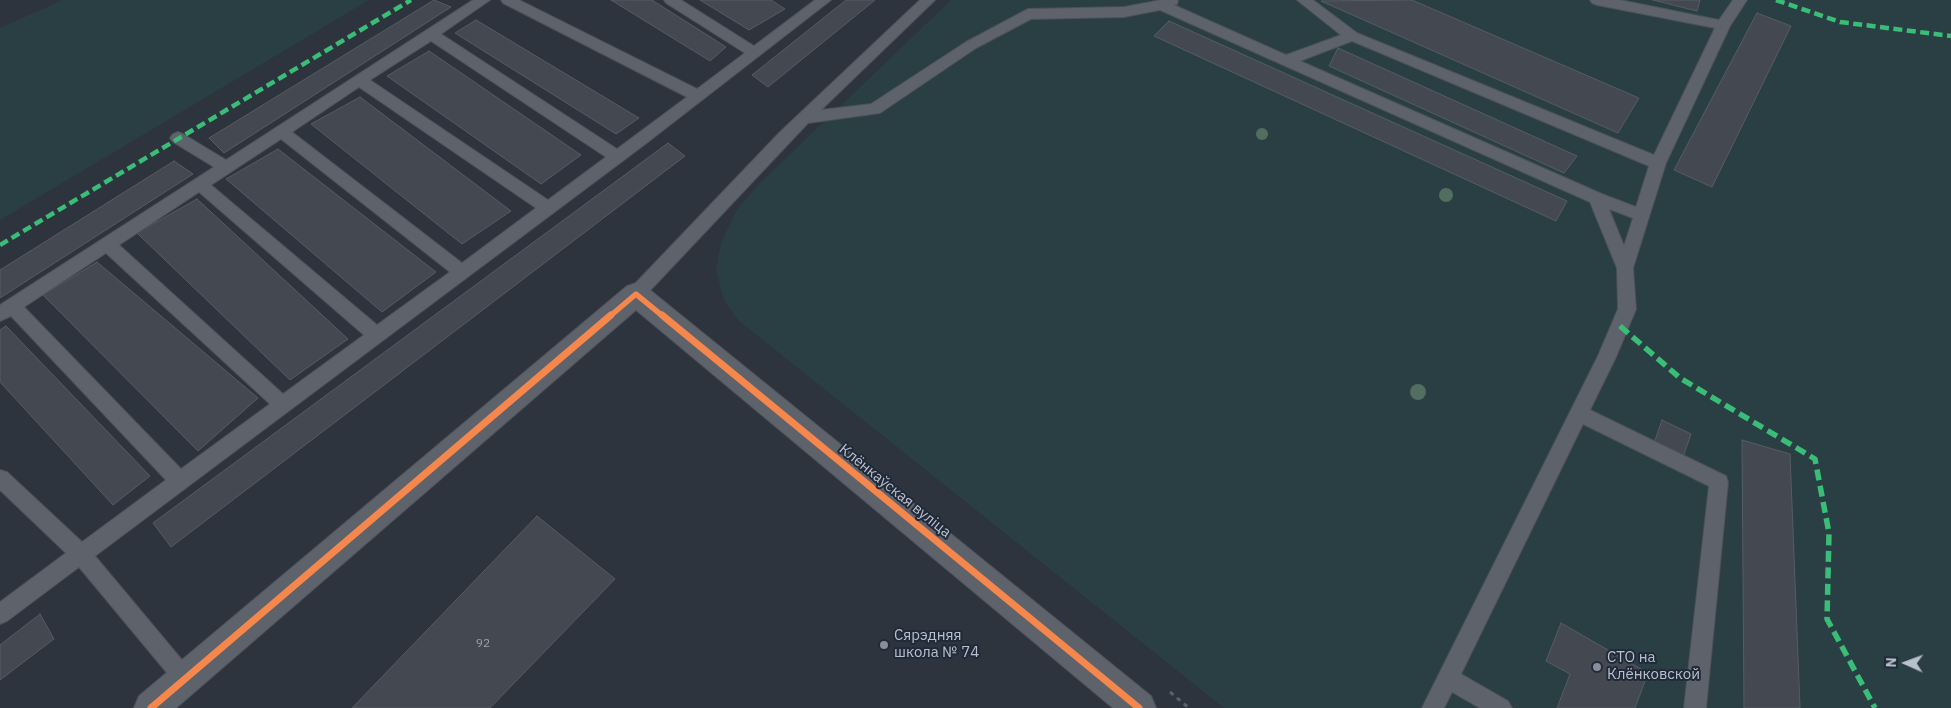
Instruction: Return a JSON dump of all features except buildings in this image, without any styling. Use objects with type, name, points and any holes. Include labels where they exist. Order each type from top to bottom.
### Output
[{"type":"street","points":[[151,708],[636,294]]},
{"type":"street","name":"Клёнкаўская вуліца","points":[[636,294],[1139,708]]},
{"type":"lane","points":[[180,481],[6,310],[483,0]]},
{"type":"lane","points":[[508,0],[698,96]]},
{"type":"lane","points":[[671,0],[755,52]]},
{"type":"lane","points":[[797,0],[818,4]]},
{"type":"lane","points":[[636,294],[804,118],[928,0]]},
{"type":"lane","points":[[1304,0],[1352,36],[1658,163]]},
{"type":"lane","points":[[1597,0],[1723,25]]},
{"type":"lane","points":[[1624,268],[1658,163],[1723,25],[1740,0]]},
{"type":"lane","points":[[804,118],[875,109],[971,45],[1028,14],[1124,12],[1168,3],[1287,60],[1596,198],[1641,215]]},
{"type":"lane","points":[[0,614],[617,157],[818,4]]},
{"type":"lane","points":[[431,34],[617,157]]},
{"type":"lane","points":[[1287,60],[1352,36]]},
{"type":"lane","points":[[360,80],[548,208]]},
{"type":"lane","points":[[281,131],[462,272]]},
{"type":"lane","points":[[178,138],[226,167]]},
{"type":"lane","points":[[200,184],[377,335]]},
{"type":"lane","points":[[1433,708],[1607,357],[1627,309],[1624,268],[1596,198]]},
{"type":"lane","points":[[107,244],[283,405]]},
{"type":"lane","points":[[1579,413],[1719,482],[1695,708]]},
{"type":"lane","points":[[0,478],[81,554],[185,679]]},
{"type":"lane","points":[[1448,678],[1501,708]]},
{"type":"green space","points":[[63,0],[369,0],[0,220],[0,28]]},
{"type":"green space","points":[[951,0],[1951,0],[1951,708],[1224,708],[738,320],[724,300],[716,270],[721,243],[736,211],[759,184]]},
{"type":"marked path","points":[[0,245],[411,0]]},
{"type":"marked path","points":[[1776,0],[1840,22],[1951,36]]},
{"type":"marked path","points":[[1620,326],[1680,378],[1815,459],[1829,533],[1827,619],[1875,708]]},
{"type":"cycle path","points":[[151,708],[636,294],[1139,708]]},
{"type":"place","name":"Сярэдняя школа № 74","points":[[884,645]]},
{"type":"place","name":"СТО на Клёнковской","points":[[1597,667]]}]
